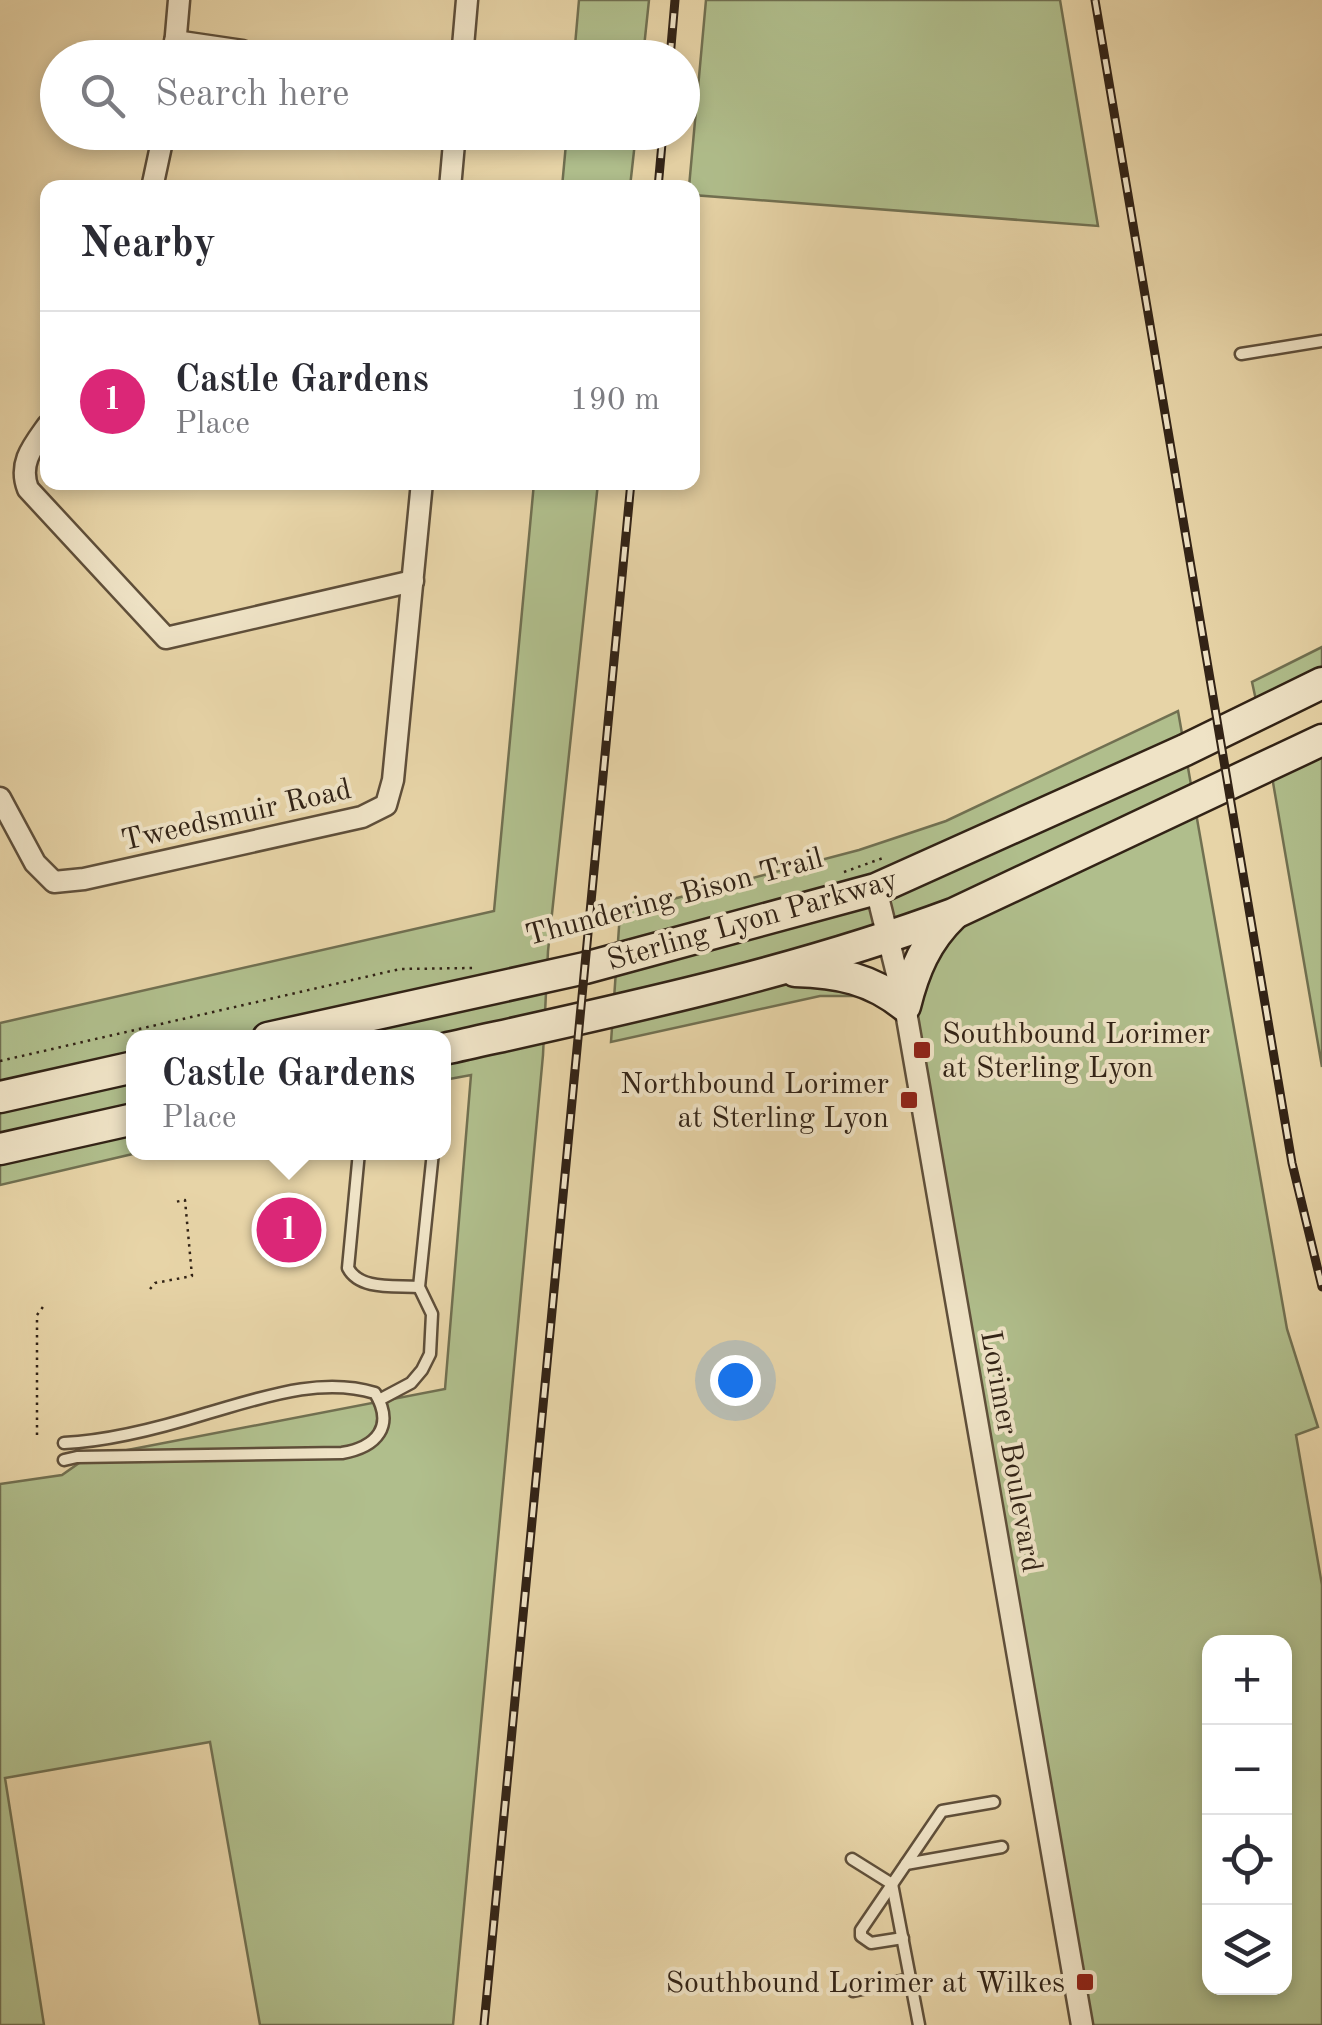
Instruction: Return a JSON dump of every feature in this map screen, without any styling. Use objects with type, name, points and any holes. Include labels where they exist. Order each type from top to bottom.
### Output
[{"type":"main road","name":"Sterling Lyon Parkway","points":[[304,1030],[585,968],[876,888],[1185,750],[1322,683]]},
{"type":"main road","name":"Sterling Lyon Parkway","points":[[451,1047],[578,1020],[890,938],[953,914],[1322,740]]},
{"type":"main road","points":[[772,970],[862,979],[886,990],[905,1006],[913,976],[932,934],[953,914]]},
{"type":"main road","points":[[0,1097],[126,1069]]},
{"type":"main road","points":[[0,1149],[126,1121]]},
{"type":"street","points":[[176,40],[179,0]]},
{"type":"street","points":[[464,40],[467,0]]},
{"type":"street","points":[[154,180],[160,150]]},
{"type":"street","points":[[451,180],[453,150]]},
{"type":"street","points":[[40,437],[24,461],[23,476],[28,489],[166,638],[413,581]]},
{"type":"street","name":"Tweedsmuir Road","points":[[0,798],[35,863],[54,882],[84,879],[375,812],[386,805],[391,794],[421,490]]},
{"type":"street","name":"Lorimer Boulevard","points":[[876,888],[905,1006],[1082,2025]]},
{"type":"lane","points":[[1241,354],[1322,341]]},
{"type":"lane","points":[[358,1160],[348,1268],[351,1275],[366,1283],[419,1287]]},
{"type":"lane","points":[[379,1400],[411,1383],[430,1354],[432,1314],[419,1287],[431,1160]]},
{"type":"lane","points":[[64,1443],[86,1442],[183,1420],[284,1392],[359,1388],[375,1393],[384,1407],[374,1442],[365,1449],[342,1453],[96,1456],[64,1460]]},
{"type":"lane","points":[[902,1938],[871,1943],[861,1930],[942,1811],[994,1802]]},
{"type":"lane","points":[[906,1864],[1002,1847]]},
{"type":"lane","points":[[852,1859],[892,1884],[915,2024]]},
{"type":"lane","points":[[853,1991],[910,1979]]},
{"type":"path","name":"Thundering Bison Trail","points":[[833,876],[898,853]]},
{"type":"path","points":[[136,1030],[400,970],[480,967]]},
{"type":"path","points":[[0,1061],[126,1032]]},
{"type":"path","points":[[150,1289],[154,1283],[192,1276],[185,1200],[175,1202]]},
{"type":"path","points":[[37,1435],[37,1315],[45,1304]]},
{"type":"green space","points":[[579,0],[649,0],[645,40],[575,40]]},
{"type":"green space","points":[[706,0],[1060,0],[1098,226],[700,196],[700,180],[690,180],[692,150],[700,150],[700,66]]},
{"type":"green space","points":[[565,150],[634,150],[631,180],[563,180]]},
{"type":"green space","points":[[533,490],[597,490],[548,951],[543,1055],[453,2025],[260,2025],[210,1742],[5,1778],[44,2025],[0,2025],[0,1484],[62,1475],[82,1461],[117,1452],[445,1389],[471,1075],[451,1079],[451,1030],[126,1030],[126,1156],[0,1185],[0,1023],[494,911]]},
{"type":"green space","points":[[1322,647],[1322,683],[1259,714],[1252,682]]},
{"type":"green space","points":[[1178,711],[1287,1329],[1318,1427],[1296,1435],[1322,1585],[1322,2025],[1082,2025],[905,1006],[860,996],[820,996],[611,1042],[620,913],[859,850],[946,821]],"holes":[[[932,934],[904,1005],[777,969]]]},
{"type":"green space","points":[[1322,740],[1322,1067],[1270,765]]},
{"type":"railway","points":[[672,40],[675,0]]},
{"type":"railway","points":[[1095,0],[1292,1163],[1322,1287]]},
{"type":"railway","points":[[659,180],[661,150]]},
{"type":"railway","points":[[484,2025],[630,490]]},
{"type":"place","name":"Southbound Lorimer at Sterling Lyon","points":[[922,1050]]},
{"type":"place","name":"Northbound Lorimer at Sterling Lyon","points":[[909,1100]]},
{"type":"place","name":"Castle Gardens","points":[[289,1230]]},
{"type":"place","name":"Southbound Lorimer at Wilkes","points":[[1085,1982]]}]
